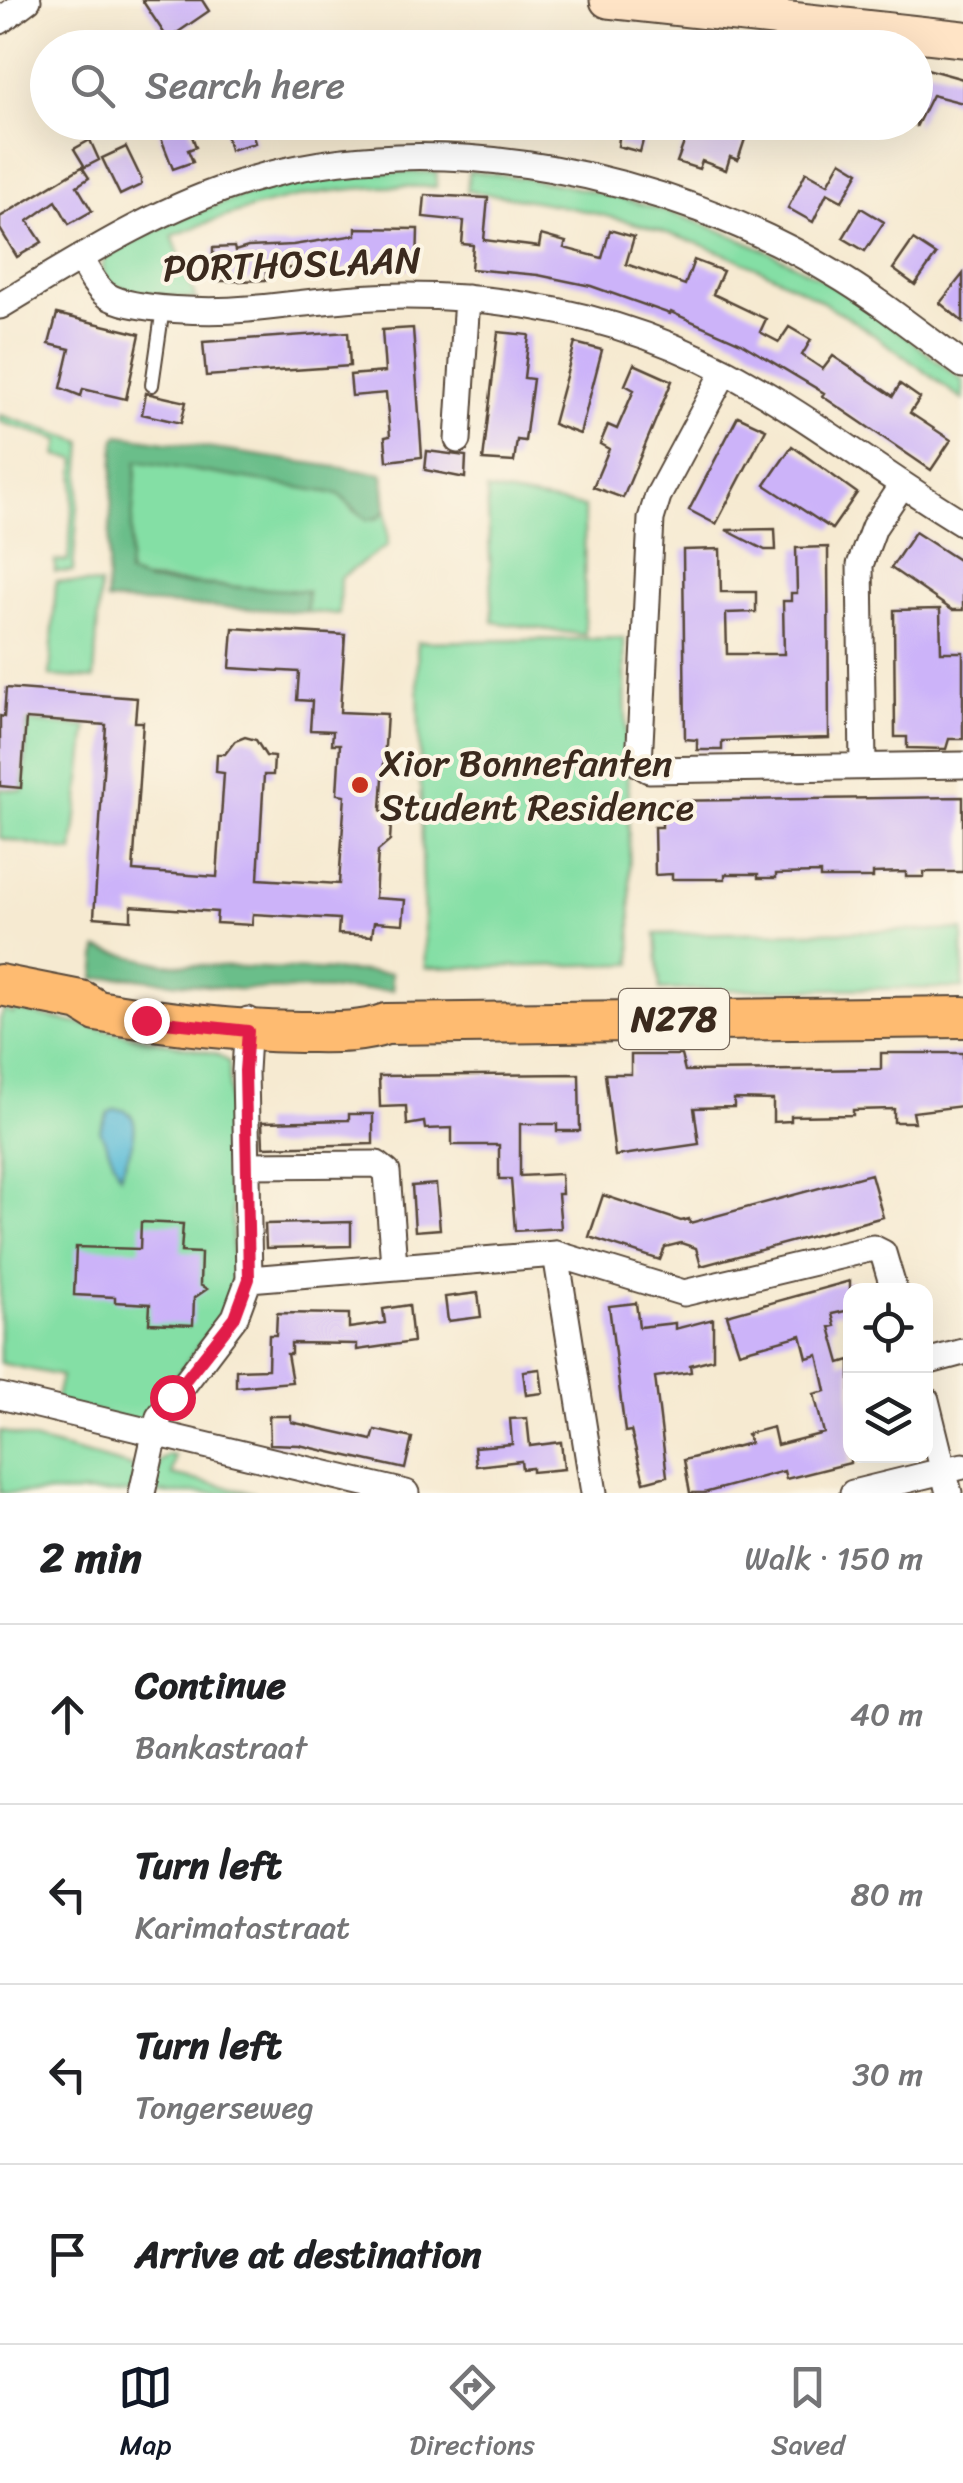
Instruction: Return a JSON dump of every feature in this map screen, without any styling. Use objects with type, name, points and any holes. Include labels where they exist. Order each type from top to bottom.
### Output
[{"type":"main road","name":"N278","points":[[0,985],[81,1001],[100,997],[248,1023],[369,1018],[386,1024],[963,1017]]},
{"type":"street","points":[[0,20],[28,0]]},
{"type":"street","points":[[608,0],[888,30]]},
{"type":"street","points":[[933,35],[963,38]]},
{"type":"street","points":[[0,306],[158,216],[224,189],[274,174],[325,165],[451,158],[568,171],[634,186],[748,228],[849,283],[963,365]]},
{"type":"street","name":"PORTHOSLAAN","points":[[80,258],[98,287],[111,298],[163,308],[235,310],[375,297],[467,298],[525,304],[584,317],[644,335],[726,372],[963,522]]},
{"type":"street","name":"PORTHOSLAAN","points":[[458,440],[467,298]]},
{"type":"street","points":[[726,372],[658,496],[651,518],[640,764],[649,770],[963,765]]},
{"type":"street","points":[[864,765],[860,565],[874,528],[902,485]]},
{"type":"street","points":[[142,1493],[152,1434],[164,1408],[235,1317],[249,1279],[245,1071],[248,1023]]},
{"type":"street","points":[[247,1166],[377,1164],[387,1172],[394,1265]]},
{"type":"street","points":[[249,1279],[556,1254],[684,1292],[872,1248],[883,1253],[892,1283]]},
{"type":"street","points":[[556,1254],[594,1493]]},
{"type":"street","points":[[933,1360],[963,1352]]},
{"type":"street","points":[[0,1396],[406,1493]]},
{"type":"street","points":[[853,1493],[952,1477],[933,1421]]},
{"type":"lane","points":[[152,384],[163,308]]},
{"type":"green space","points":[[469,171],[620,198],[716,229],[762,249],[852,298],[895,328],[963,381],[963,400],[844,315],[755,267],[710,248],[615,218],[467,191]]},
{"type":"green space","points":[[363,172],[437,172],[436,187],[365,188],[301,196],[239,212],[172,236],[196,299],[125,289],[108,280],[103,270],[110,254],[188,216],[246,194],[315,177]]},
{"type":"green space","points":[[0,415],[83,442],[73,571],[55,572],[55,561],[68,561],[76,459],[57,456],[60,440],[0,422]]},
{"type":"green space","points":[[119,435],[383,474],[386,510],[378,518],[367,520],[338,494],[137,461],[128,574],[148,582],[307,591],[307,612],[106,601],[115,440]]},
{"type":"green space","points":[[137,461],[339,494],[354,511],[378,518],[386,510],[388,545],[340,578],[339,614],[307,612],[307,592],[136,579],[128,574]]},
{"type":"green space","points":[[487,490],[584,507],[585,635],[493,622]]},
{"type":"green space","points":[[56,581],[100,585],[94,679],[50,676]]},
{"type":"green space","points":[[624,638],[632,964],[425,968],[417,642]]},
{"type":"green space","points":[[28,722],[87,727],[73,852],[0,838],[0,789],[23,791]]},
{"type":"green space","points":[[963,930],[963,988],[660,990],[656,934]]},
{"type":"green space","points":[[98,949],[165,964],[391,973],[393,990],[236,989],[126,977],[95,979]]},
{"type":"green space","points":[[4,1009],[13,1014],[15,1010],[217,1054],[229,1062],[233,1298],[143,1424],[55,1402],[61,1376],[0,1363],[0,1020]]},
{"type":"green space","points":[[0,1431],[136,1468],[132,1493],[0,1493]]},
{"type":"green space","points":[[168,1455],[175,1456],[172,1475],[255,1493],[154,1493],[159,1462]]},
{"type":"water","points":[[115,1109],[126,1111],[135,1125],[120,1175],[100,1130],[108,1113]]},
{"type":"building","points":[[142,0],[202,0],[209,11],[181,30],[162,30]]},
{"type":"building","points":[[933,71],[963,79],[963,103],[933,95]]},
{"type":"building","points":[[90,140],[99,160],[85,167],[74,149]]},
{"type":"building","points":[[162,140],[193,140],[196,147],[188,150],[193,162],[173,169]]},
{"type":"building","points":[[227,140],[254,140],[255,143],[230,150]]},
{"type":"building","points":[[619,140],[643,140],[640,152],[618,146]]},
{"type":"building","points":[[685,140],[745,140],[738,160],[730,157],[726,170],[702,161],[699,169],[677,162]]},
{"type":"building","points":[[126,147],[141,185],[120,195],[102,158]]},
{"type":"building","points":[[841,161],[859,172],[842,201],[827,193],[813,222],[788,208],[806,172],[828,184]]},
{"type":"building","points":[[82,167],[89,178],[77,186],[92,211],[69,224],[56,201],[28,221],[42,242],[17,257],[0,229],[0,217]]},
{"type":"building","points":[[425,195],[488,198],[484,240],[539,247],[541,235],[566,242],[564,248],[602,258],[610,230],[634,237],[626,264],[685,285],[694,260],[723,271],[713,294],[766,319],[760,332],[779,342],[789,327],[811,340],[802,355],[823,369],[833,356],[893,396],[900,384],[920,398],[910,413],[951,440],[931,470],[822,396],[824,393],[739,342],[671,312],[591,286],[538,275],[471,269],[473,245],[462,244],[464,221],[423,217]]},
{"type":"building","points":[[861,208],[884,222],[865,251],[843,238]]},
{"type":"building","points":[[356,228],[418,229],[417,268],[345,267],[345,271],[310,276],[308,265],[266,272],[266,280],[239,281],[217,281],[213,272],[213,248],[234,247],[235,251],[293,245],[356,235]]},
{"type":"building","points":[[913,240],[936,255],[915,285],[893,269]]},
{"type":"building","points":[[963,274],[963,322],[940,303]]},
{"type":"building","points":[[57,314],[140,334],[126,399],[83,389],[81,396],[61,388],[70,349],[49,344]]},
{"type":"building","points":[[413,328],[422,457],[387,461],[385,437],[390,436],[386,393],[352,396],[350,375],[385,372],[382,330]]},
{"type":"building","points":[[348,332],[350,366],[206,376],[203,342]]},
{"type":"building","points":[[498,332],[529,335],[524,378],[533,379],[525,441],[517,440],[514,462],[483,460]]},
{"type":"building","points":[[575,343],[602,350],[580,434],[553,424]]},
{"type":"building","points":[[634,364],[672,381],[623,498],[593,487],[609,449],[600,444],[608,425],[617,429],[634,390],[625,385]]},
{"type":"building","points":[[146,393],[186,402],[181,423],[142,414]]},
{"type":"building","points":[[738,416],[766,429],[716,524],[689,510]]},
{"type":"building","points":[[792,446],[857,493],[832,529],[765,485]]},
{"type":"building","points":[[427,451],[466,456],[465,478],[425,470]]},
{"type":"building","points":[[775,529],[776,550],[765,550],[726,530]]},
{"type":"building","points":[[915,532],[963,563],[963,610],[952,610],[891,568]]},
{"type":"building","points":[[828,547],[829,738],[722,741],[722,750],[697,750],[697,740],[685,739],[683,550],[720,549],[721,592],[756,592],[756,612],[726,613],[727,654],[784,654],[783,601],[791,601],[791,593],[797,593],[796,548]]},
{"type":"building","points":[[940,609],[941,652],[963,652],[963,739],[949,739],[946,749],[907,748],[907,737],[895,737],[894,610]]},
{"type":"building","name":"Xior Bonnefanten Student Residence","points":[[233,628],[345,635],[340,712],[387,714],[381,810],[391,823],[390,841],[378,851],[375,898],[405,900],[403,924],[374,922],[372,936],[338,934],[339,919],[253,914],[252,925],[216,923],[217,912],[131,906],[131,920],[94,917],[106,725],[26,719],[21,788],[0,786],[0,716],[4,717],[6,688],[137,698],[135,722],[143,722],[133,871],[217,877],[224,773],[216,772],[217,754],[225,754],[235,741],[245,737],[256,740],[266,756],[274,757],[273,775],[264,775],[258,879],[339,884],[345,795],[337,794],[340,744],[332,744],[333,731],[310,730],[312,701],[297,700],[299,672],[230,668]]},
{"type":"building","points":[[963,797],[963,872],[924,872],[924,877],[906,877],[906,872],[873,873],[873,878],[820,878],[820,873],[776,874],[776,878],[725,874],[725,879],[672,879],[672,874],[655,875],[654,827],[662,827],[662,801]]},
{"type":"building","points":[[881,1053],[963,1053],[963,1106],[913,1112],[915,1122],[894,1122],[894,1109],[853,1110],[853,1115],[791,1116],[791,1121],[773,1122],[773,1100],[734,1099],[734,1107],[694,1108],[699,1144],[615,1156],[605,1074],[631,1074],[631,1055],[681,1055],[685,1071],[881,1069]]},
{"type":"building","points":[[579,1074],[580,1131],[557,1131],[557,1124],[520,1124],[520,1176],[561,1174],[561,1228],[515,1231],[511,1179],[499,1179],[499,1145],[452,1145],[452,1128],[425,1129],[424,1122],[407,1125],[406,1106],[380,1107],[379,1076]]},
{"type":"building","points":[[349,1114],[373,1114],[373,1144],[263,1147],[262,1122],[349,1120]]},
{"type":"building","points":[[871,1174],[883,1217],[701,1266],[696,1248],[681,1243],[665,1247],[660,1260],[589,1237],[603,1195],[681,1221],[689,1219],[690,1223]]},
{"type":"building","points":[[436,1184],[440,1229],[415,1231],[412,1186]]},
{"type":"building","points":[[141,1222],[183,1224],[181,1252],[201,1253],[200,1285],[207,1289],[194,1298],[193,1325],[149,1323],[150,1304],[74,1295],[76,1247],[140,1249]]},
{"type":"building","points":[[351,1222],[351,1246],[266,1248],[265,1224]]},
{"type":"building","points":[[850,1281],[843,1283],[843,1312],[832,1314],[835,1326],[830,1327],[840,1363],[843,1362],[843,1463],[850,1463],[786,1479],[784,1471],[704,1493],[690,1493],[684,1460],[750,1443],[747,1434],[773,1427],[777,1445],[824,1433],[814,1394],[826,1391],[818,1355],[807,1358],[801,1335],[739,1352],[727,1315]]},
{"type":"building","points":[[478,1293],[481,1317],[448,1321],[445,1297]]},
{"type":"building","points":[[636,1303],[639,1327],[675,1323],[675,1329],[713,1319],[713,1359],[690,1365],[691,1372],[655,1377],[667,1476],[644,1482],[631,1431],[625,1432],[609,1306]]},
{"type":"building","points":[[409,1305],[413,1342],[357,1350],[357,1344],[291,1343],[291,1354],[287,1354],[292,1382],[236,1387],[236,1370],[268,1369],[269,1335],[276,1335],[277,1313],[349,1314],[349,1328],[385,1323],[383,1309]]},
{"type":"building","points":[[540,1369],[543,1393],[526,1395],[523,1371]]},
{"type":"building","points":[[269,1416],[291,1416],[291,1422],[372,1440],[375,1430],[412,1438],[405,1469],[299,1445],[270,1444]]},
{"type":"building","points":[[527,1418],[530,1446],[561,1442],[564,1469],[532,1472],[532,1468],[522,1469],[521,1461],[476,1466],[474,1447],[512,1444],[510,1419]]},
{"type":"place","name":"Xior Bonnefanten Student Residence","points":[[360,785]]},
{"type":"route","points":[[146,1020],[248,1031],[245,1071],[249,1279],[235,1317],[172,1397]]}]
